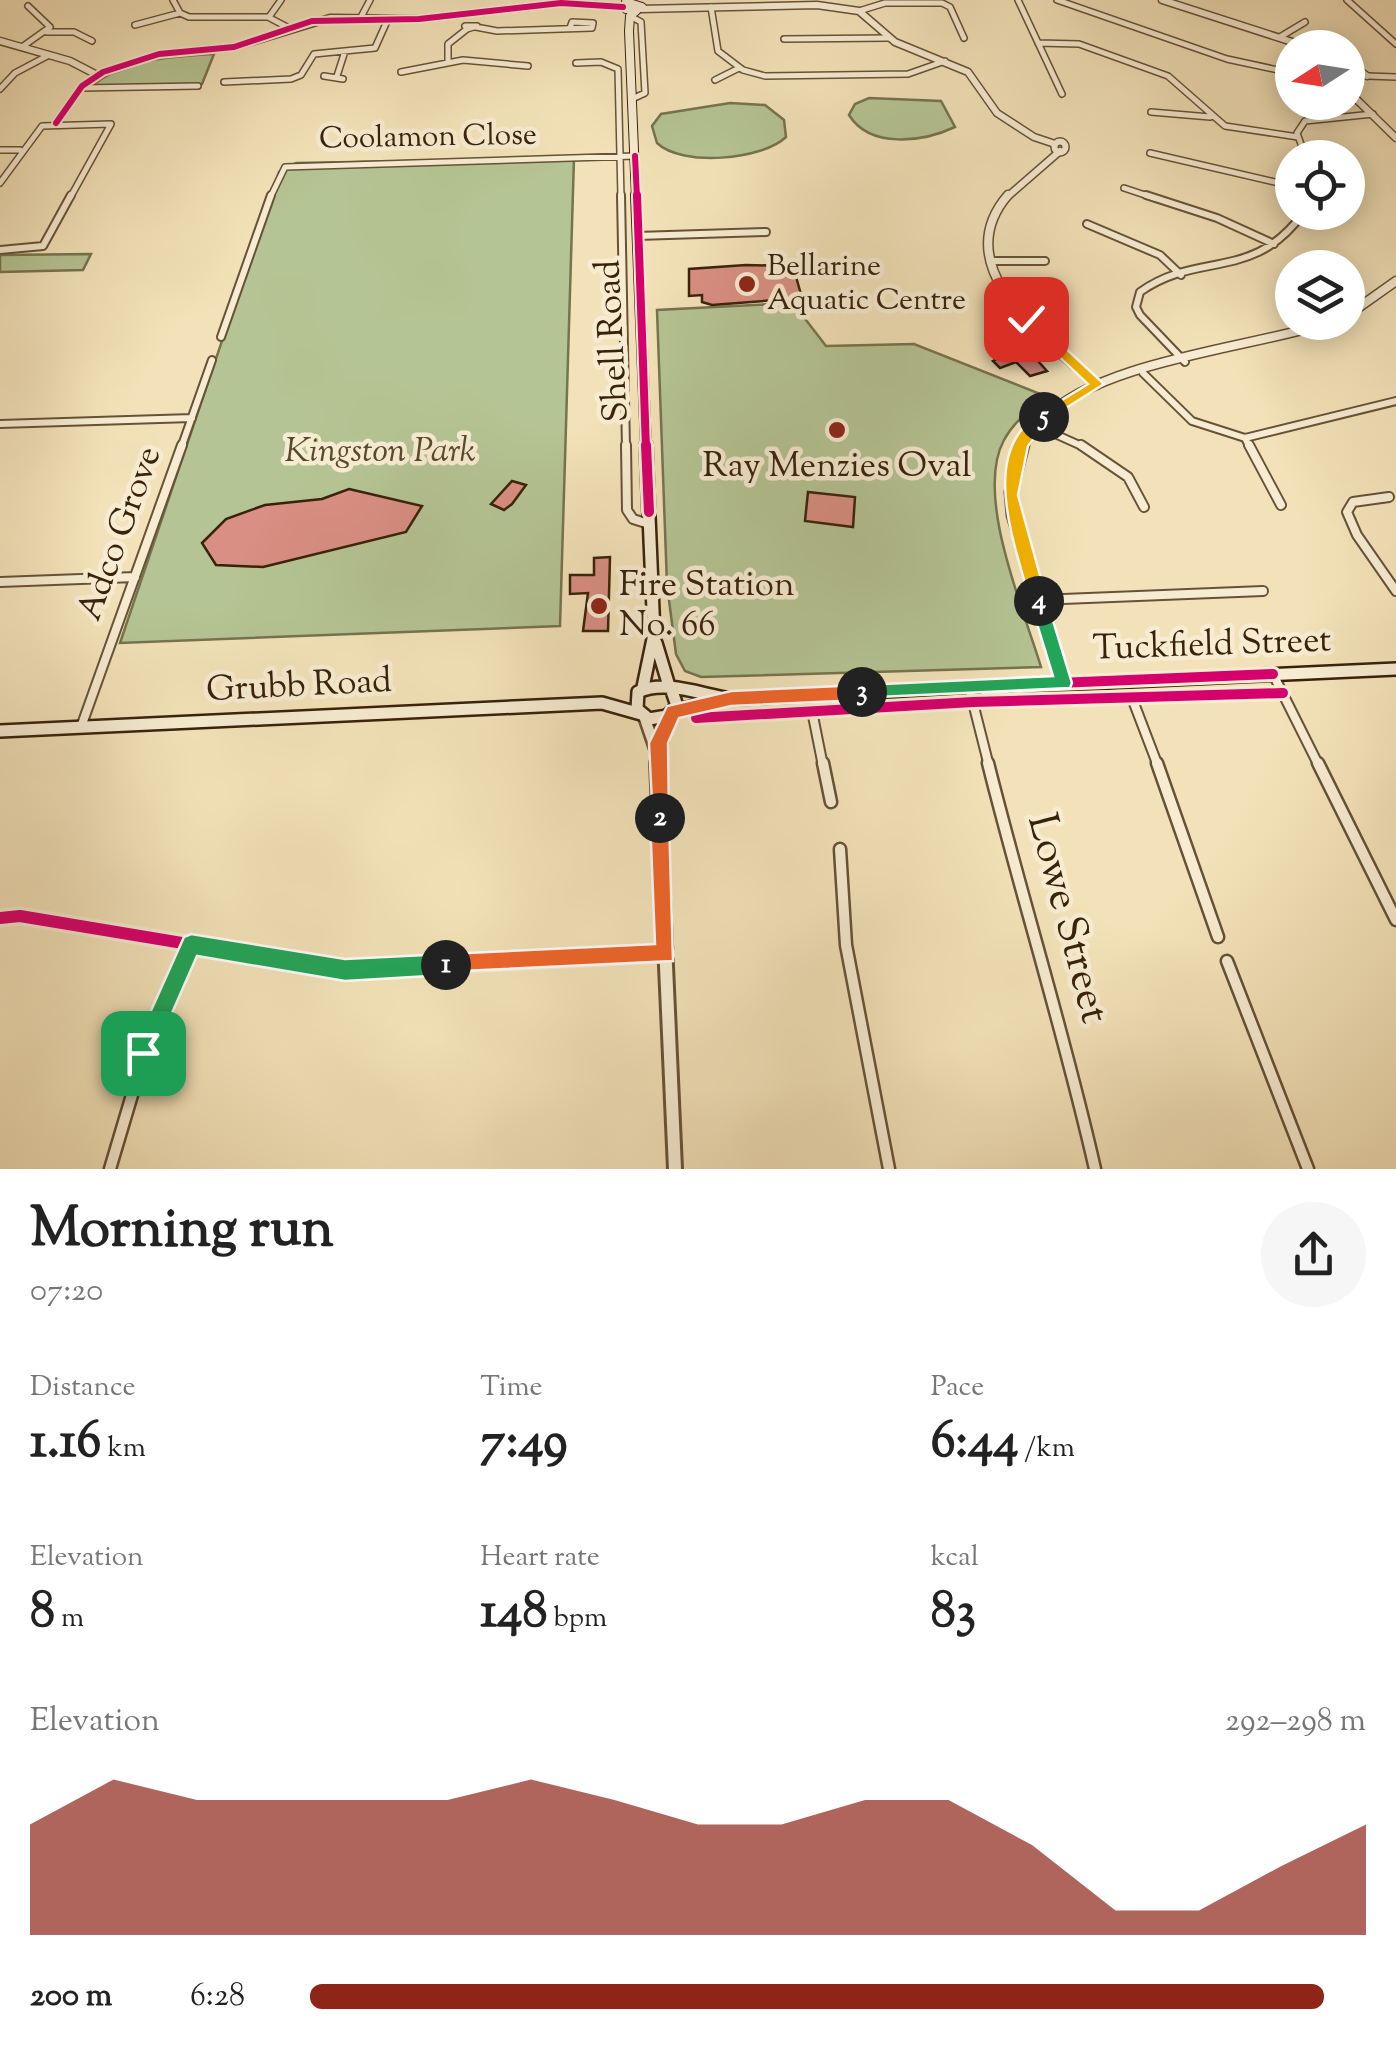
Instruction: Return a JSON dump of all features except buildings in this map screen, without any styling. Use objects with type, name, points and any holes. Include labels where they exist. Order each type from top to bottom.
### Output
[{"type":"main road","name":"Shell Road","points":[[631,6],[654,634],[670,687]]},
{"type":"main road","name":"Shell Road","points":[[640,689],[654,634]]},
{"type":"main road","name":"Tuckfield Street","points":[[670,714],[731,699],[1396,669]]},
{"type":"main road","points":[[656,683],[670,687],[678,699],[670,714],[642,715],[635,704],[640,689],[656,683]]},
{"type":"main road","name":"Tuckfield Street","points":[[670,687],[731,699]]},
{"type":"main road","name":"Grubb Road","points":[[0,731],[602,703],[640,689]]},
{"type":"main road","name":"Grubb Road","points":[[602,703],[642,715]]},
{"type":"street","points":[[172,0],[180,13]]},
{"type":"street","points":[[269,17],[280,0]]},
{"type":"street","points":[[361,18],[370,0]]},
{"type":"street","points":[[1018,0],[1062,94]]},
{"type":"street","points":[[1058,0],[1227,59],[1275,70]]},
{"type":"street","points":[[1162,0],[1275,36]]},
{"type":"street","points":[[1187,0],[1196,10]]},
{"type":"street","points":[[1347,0],[1396,44]]},
{"type":"street","points":[[859,12],[885,3],[942,2],[950,7],[964,38]]},
{"type":"street","points":[[56,123],[81,88],[97,75],[158,54],[234,46],[287,28],[361,18],[561,3],[659,8],[817,5],[859,12],[873,19],[889,38]]},
{"type":"street","points":[[28,6],[50,22],[47,32]]},
{"type":"street","name":"Shell Road","points":[[631,6],[641,22],[645,93],[632,97]]},
{"type":"street","points":[[711,6],[715,46],[739,68],[775,76],[896,74],[926,70],[945,61]]},
{"type":"street","points":[[468,12],[472,27]]},
{"type":"street","points":[[135,26],[180,13],[202,18],[269,17],[287,28]]},
{"type":"street","points":[[224,82],[291,79],[301,74],[310,55],[378,47],[388,18]]},
{"type":"street","points":[[1292,30],[1305,22]]},
{"type":"street","points":[[448,62],[445,48],[472,27],[494,31],[570,28]]},
{"type":"street","points":[[22,47],[47,32],[74,32],[92,41]]},
{"type":"street","points":[[784,39],[889,38],[973,75],[992,106],[1008,122],[1057,147],[999,207],[987,236],[989,260],[1014,306],[1097,384]]},
{"type":"street","points":[[0,41],[97,75]]},
{"type":"street","points":[[1038,43],[1079,44],[1168,76],[1199,99],[1210,116],[1234,129],[1298,137]]},
{"type":"street","points":[[324,76],[340,77],[345,52]]},
{"type":"street","points":[[0,89],[16,73],[49,55]]},
{"type":"street","points":[[401,72],[448,62],[528,66]]},
{"type":"street","points":[[576,64],[614,66],[620,94],[632,97]]},
{"type":"street","points":[[716,80],[739,68]]},
{"type":"street","points":[[1366,76],[1396,77]]},
{"type":"street","points":[[81,88],[198,86]]},
{"type":"street","name":"Shell Road","points":[[620,94],[627,510],[632,519],[650,524]]},
{"type":"street","points":[[1365,107],[1396,138]]},
{"type":"street","points":[[1151,112],[1181,118],[1210,116]]},
{"type":"street","points":[[1299,140],[1300,125],[1312,118],[1373,114]]},
{"type":"street","points":[[0,183],[36,129],[56,123],[111,124],[44,246],[0,250]]},
{"type":"street","points":[[0,150],[21,150]]},
{"type":"street","points":[[1150,153],[1275,182]]},
{"type":"street","name":"Coolamon Close","points":[[221,336],[279,172],[286,167],[634,156]]},
{"type":"street","points":[[1124,188],[1217,218],[1274,244]]},
{"type":"street","points":[[1088,224],[1160,255],[1181,275]]},
{"type":"street","points":[[1184,362],[1146,324],[1136,306],[1146,286],[1244,260],[1274,244],[1287,230]]},
{"type":"street","points":[[637,236],[766,232]]},
{"type":"street","points":[[989,260],[1045,261]]},
{"type":"street","points":[[1365,302],[1396,281]]},
{"type":"street","points":[[1064,683],[1011,495],[1015,458],[1035,425],[1066,400],[1097,384],[1275,337]]},
{"type":"street","name":"Adco Grove","points":[[81,727],[212,360]]},
{"type":"street","points":[[1143,373],[1192,421],[1245,438],[1396,401]]},
{"type":"street","points":[[0,424],[192,418]]},
{"type":"street","points":[[1035,425],[1121,468],[1136,485],[1144,507]]},
{"type":"street","points":[[1245,438],[1280,505]]},
{"type":"street","points":[[1389,497],[1352,502],[1347,512],[1357,536],[1396,592]]},
{"type":"street","points":[[0,582],[135,577]]},
{"type":"street","points":[[1038,600],[1264,590]]},
{"type":"street","points":[[1273,674],[1396,920]]},
{"type":"street","name":"Lowe Street","points":[[969,687],[1025,912],[1070,1057],[1095,1169]]},
{"type":"street","name":"Tuckfield Street","points":[[696,718],[973,702],[1283,693]]},
{"type":"street","points":[[1132,698],[1186,838],[1218,937]]},
{"type":"street","points":[[812,711],[831,802]]},
{"type":"street","points":[[657,757],[670,714]]},
{"type":"street","points":[[642,715],[657,757],[675,1169]]},
{"type":"street","points":[[840,849],[846,945],[889,1169]]},
{"type":"street","points":[[0,918],[20,916],[345,970],[666,954]]},
{"type":"street","points":[[110,1169],[151,1031],[191,945]]},
{"type":"street","points":[[1227,961],[1308,1169]]},
{"type":"green space","points":[[214,54],[202,84],[92,86],[134,65]]},
{"type":"green space","points":[[869,98],[941,101],[955,127],[913,139],[883,138],[858,126],[849,115],[855,104]]},
{"type":"green space","points":[[730,103],[765,105],[784,120],[786,137],[759,151],[722,158],[684,155],[657,143],[652,126],[661,114]]},
{"type":"green space","name":"Kingston Park","points":[[574,158],[560,626],[120,643],[279,172],[296,163]]},
{"type":"green space","points":[[91,254],[83,270],[0,272],[0,255]]},
{"type":"green space","points":[[793,303],[826,346],[914,344],[1048,397],[1018,421],[1004,440],[996,463],[995,491],[1005,553],[1041,667],[701,677],[685,671],[676,654],[667,585],[657,310]]},
{"type":"cycle path","points":[[56,123],[82,86],[103,72],[159,54],[234,47],[312,21],[419,19],[561,3],[623,7]]},
{"type":"cycle path","points":[[635,156],[649,512]]},
{"type":"cycle path","points":[[984,686],[1273,674]]},
{"type":"cycle path","points":[[696,718],[973,702],[1283,693]]},
{"type":"cycle path","points":[[0,918],[20,916],[345,970],[666,954]]},
{"type":"place","name":"Bellarine Aquatic Centre","points":[[747,284]]},
{"type":"place","name":"Ray Menzies Oval","points":[[837,430]]},
{"type":"place","name":"Fire Station No. 66","points":[[599,606]]},
{"type":"route","points":[[143,1053],[191,945],[345,970],[666,954],[657,757],[662,731],[674,711],[731,699],[1064,683],[1016,525],[1012,475],[1020,445],[1030,430],[1052,409],[1097,384],[1026,319]]}]
